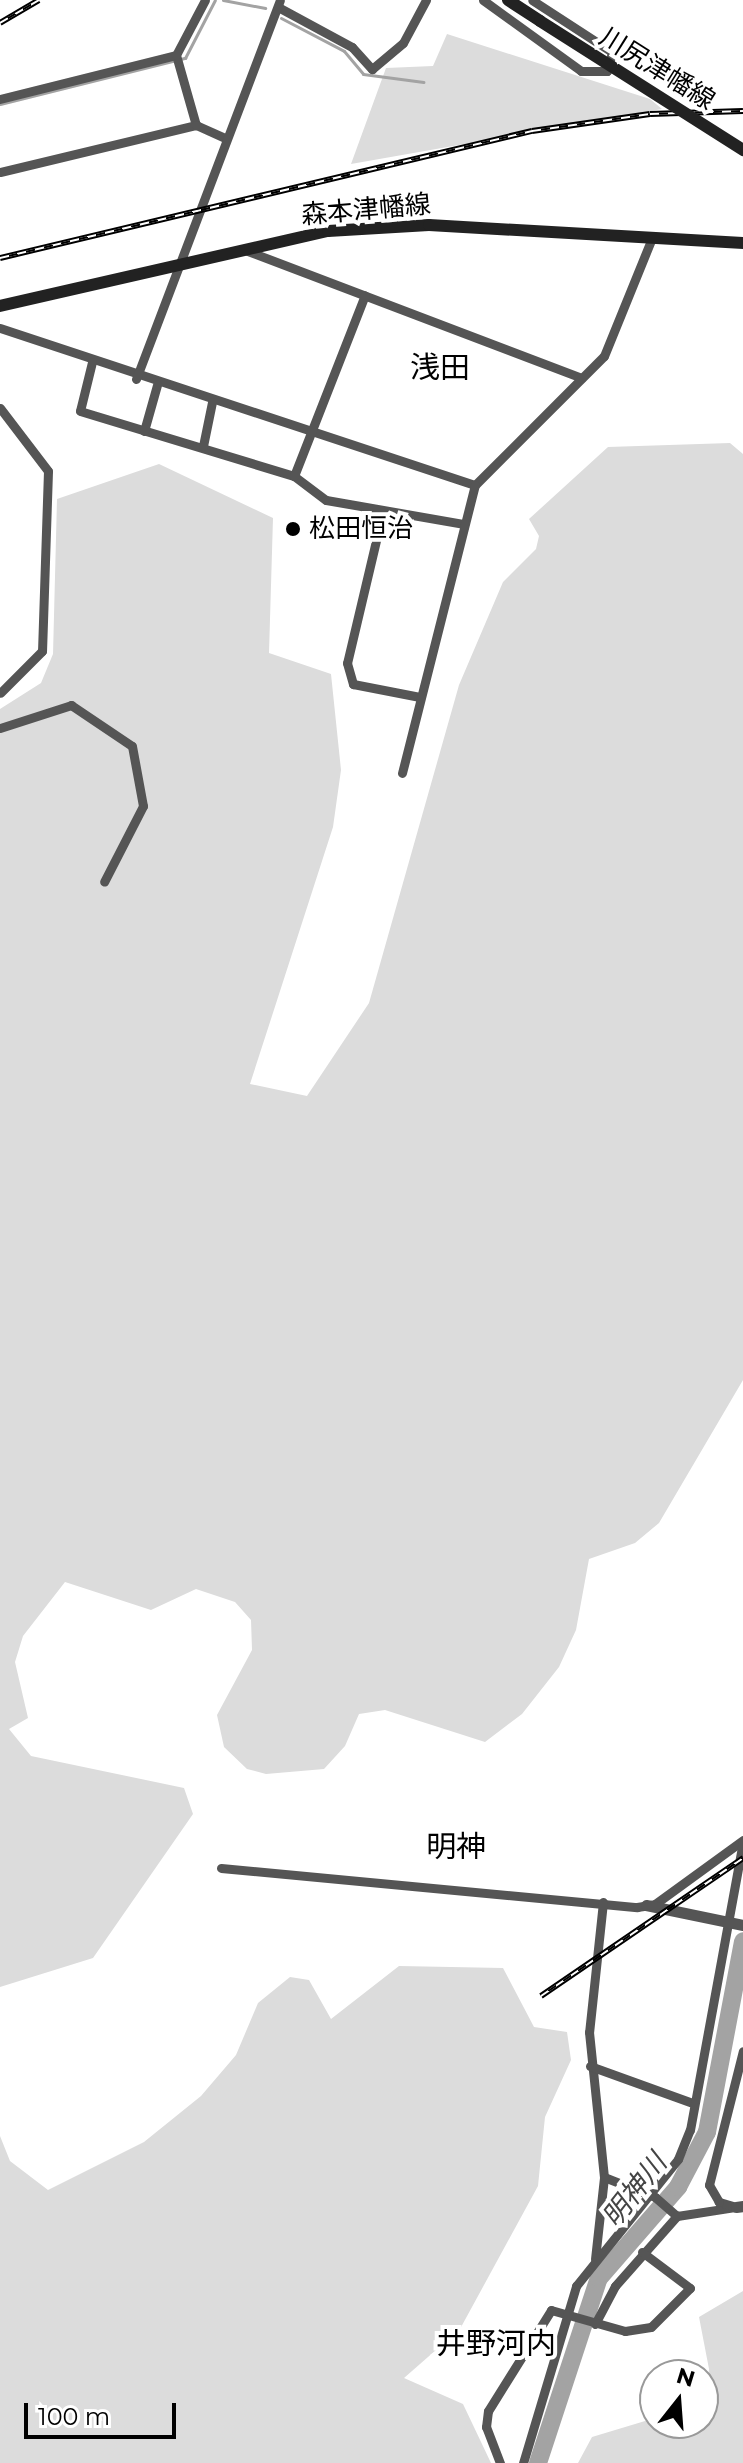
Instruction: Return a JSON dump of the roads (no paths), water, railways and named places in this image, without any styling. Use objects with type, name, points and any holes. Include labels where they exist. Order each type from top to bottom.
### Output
[{"type":"main road","name":"川尻津幡線","points":[[508,0],[743,150]]},
{"type":"main road","name":"森本津幡線","points":[[0,306],[242,248],[328,231],[429,225],[743,243]]},
{"type":"street","points":[[196,125],[178,59],[205,0]]},
{"type":"street","points":[[136,379],[225,138],[279,4],[352,47],[372,69],[403,43],[426,0]]},
{"type":"street","points":[[483,0],[581,71],[592,77],[607,71],[612,52],[532,0]]},
{"type":"street","points":[[0,99],[178,59]]},
{"type":"street","points":[[0,172],[196,125],[225,138]]},
{"type":"street","points":[[402,773],[475,485],[604,356],[652,238]]},
{"type":"street","points":[[242,248],[582,378]]},
{"type":"street","points":[[294,476],[365,295]]},
{"type":"street","points":[[0,328],[136,379],[475,485]]},
{"type":"street","points":[[92,362],[80,411],[294,476],[326,500],[463,524]]},
{"type":"street","points":[[144,431],[157,385]]},
{"type":"street","points":[[203,446],[212,402]]},
{"type":"street","points":[[0,408],[48,471],[42,651],[0,693]]},
{"type":"street","points":[[383,511],[347,663],[353,684],[420,697]]},
{"type":"street","points":[[0,728],[71,705],[132,746],[143,806],[104,882]]},
{"type":"street","points":[[646,1905],[743,1841]]},
{"type":"street","points":[[523,2463],[567,2315],[595,2259],[653,2196],[678,2159],[735,1924],[743,1841]]},
{"type":"street","points":[[221,1868],[646,1905],[735,1924]]},
{"type":"street","points":[[595,2259],[604,2177],[590,2066],[603,1902]]},
{"type":"street","points":[[739,2206],[719,2202],[709,2185],[743,2051]]},
{"type":"street","points":[[590,2066],[693,2103]]},
{"type":"street","points":[[604,2177],[653,2196],[677,2216]]},
{"type":"street","points":[[592,2323],[642,2252],[677,2216],[739,2206]]},
{"type":"street","points":[[500,2463],[486,2427],[488,2411],[551,2310],[592,2323],[651,2327],[690,2288],[642,2252]]},
{"type":"waterway","points":[[0,104],[185,58],[215,0]]},
{"type":"waterway","points":[[223,0],[265,8]]},
{"type":"waterway","points":[[281,18],[344,51],[363,74],[423,82]]},
{"type":"waterway","name":"明神川","points":[[538,2463],[599,2278],[678,2187],[707,2132],[743,1941]]},
{"type":"railway","points":[[0,23],[39,0]]},
{"type":"railway","points":[[0,258],[532,131],[650,114],[743,111]]},
{"type":"railway","points":[[541,1996],[743,1858]]},
{"type":"place","name":"松田恒治","points":[[293,529]]},
{"type":"district","name":"浅田","points":[[440,368]]},
{"type":"district","name":"明神","points":[[456,1847]]},
{"type":"district","name":"井野河内","points":[[496,2344]]}]
